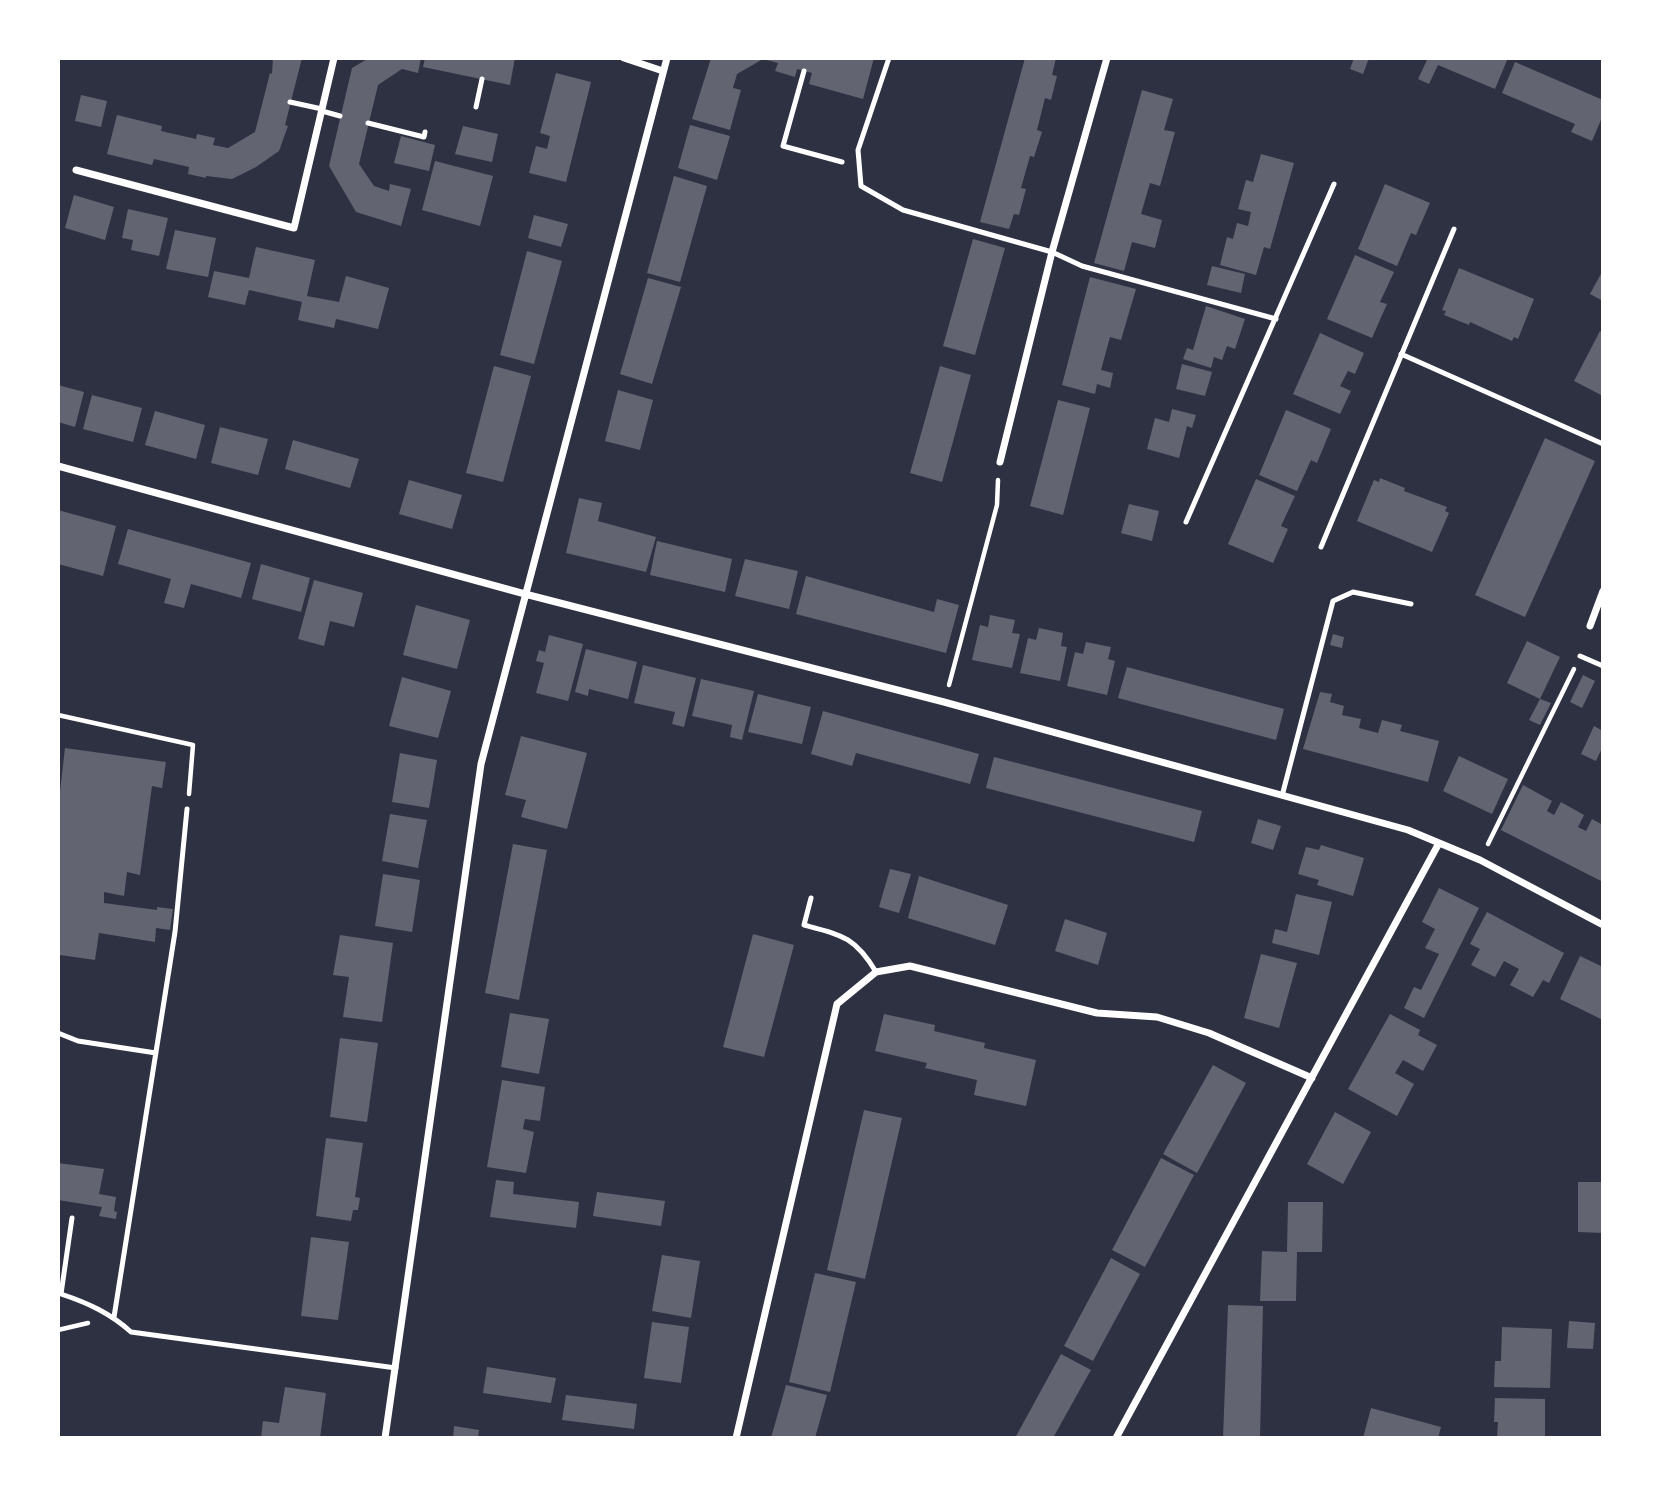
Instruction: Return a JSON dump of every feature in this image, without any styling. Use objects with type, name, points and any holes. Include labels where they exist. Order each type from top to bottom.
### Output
[{"type":"street","points":[[76,170],[294,228],[334,58]]},
{"type":"street","points":[[624,58],[663,71]]},
{"type":"street","points":[[385,1438],[481,764],[667,58]]},
{"type":"street","points":[[1000,462],[1052,252],[1107,58]]},
{"type":"street","points":[[58,466],[525,594],[944,702],[1408,830],[1480,860],[1603,925]]},
{"type":"street","points":[[1590,626],[1603,591]]},
{"type":"street","points":[[1116,1438],[1439,842]]},
{"type":"street","points":[[736,1438],[837,1004],[876,972],[909,966],[1097,1013],[1157,1017],[1209,1033],[1312,1078]]},
{"type":"lane","points":[[889,58],[858,150],[862,186],[903,210],[1052,252],[1082,266],[1276,319]]},
{"type":"lane","points":[[804,71],[783,146],[842,162]]},
{"type":"lane","points":[[476,107],[482,79]]},
{"type":"lane","points":[[290,102],[340,116]]},
{"type":"lane","points":[[368,123],[424,137],[425,132]]},
{"type":"lane","points":[[1186,522],[1334,184]]},
{"type":"lane","points":[[1321,547],[1454,229]]},
{"type":"lane","points":[[1401,354],[1603,444]]},
{"type":"lane","points":[[1282,796],[1333,601],[1353,592],[1411,604]]},
{"type":"lane","points":[[1580,656],[1603,666]]},
{"type":"lane","points":[[114,1317],[175,932],[187,809]]},
{"type":"lane","points":[[811,898],[804,925],[840,934],[863,950],[876,972]]},
{"type":"lane","points":[[58,1033],[92,1044],[156,1053]]},
{"type":"lane","points":[[72,1219],[61,1294],[114,1317],[131,1332],[396,1368]]},
{"type":"path","points":[[944,702],[997,505],[1000,462]]},
{"type":"path","points":[[1480,860],[1580,656]]},
{"type":"path","points":[[58,715],[193,745],[187,809]]},
{"type":"building","points":[[273,58],[302,58],[285,125],[288,126],[279,151],[256,167],[232,179],[206,178],[188,174],[189,167],[154,159],[152,165],[107,154],[117,115],[162,126],[161,131],[196,139],[197,134],[215,138],[213,145],[228,148],[255,132],[270,73],[272,74]]},
{"type":"building","points":[[369,58],[421,58],[418,73],[402,69],[378,85],[359,164],[374,186],[389,191],[390,184],[411,189],[401,226],[356,212],[329,166],[352,68]]},
{"type":"building","points":[[425,58],[515,58],[510,85],[423,67]]},
{"type":"building","points":[[711,58],[874,58],[863,99],[809,84],[812,73],[797,69],[795,77],[775,71],[778,63],[763,59],[737,74],[733,88],[741,90],[730,130],[692,119]]},
{"type":"building","points":[[1025,58],[1056,58],[1052,75],[1057,76],[1051,100],[1045,98],[1037,130],[1042,132],[1034,157],[1030,156],[1021,188],[1026,189],[1019,215],[1014,214],[1009,229],[980,222]]},
{"type":"building","points":[[1354,58],[1369,58],[1363,74],[1350,69]]},
{"type":"building","points":[[1422,58],[1508,58],[1495,89],[1438,65],[1429,84],[1418,79],[1427,60]]},
{"type":"building","points":[[1515,62],[1603,100],[1603,115],[1592,141],[1571,132],[1575,124],[1502,93]]},
{"type":"building","points":[[556,73],[591,82],[566,182],[529,173],[536,146],[547,149],[550,136],[540,133]]},
{"type":"building","points":[[1142,90],[1173,99],[1164,130],[1175,132],[1160,186],[1150,183],[1141,214],[1162,220],[1155,248],[1132,242],[1124,271],[1094,263]]},
{"type":"building","points":[[81,95],[107,101],[101,127],[75,121]]},
{"type":"building","points":[[690,125],[730,136],[717,180],[678,168]]},
{"type":"building","points":[[463,126],[498,134],[492,162],[455,154]]},
{"type":"building","points":[[401,136],[435,145],[429,171],[394,163]]},
{"type":"building","points":[[1261,154],[1294,163],[1270,249],[1264,247],[1256,275],[1220,265],[1227,237],[1233,239],[1237,223],[1248,226],[1251,212],[1238,209],[1246,180],[1253,182]]},
{"type":"building","points":[[435,161],[493,176],[480,226],[422,210]]},
{"type":"building","points":[[674,176],[707,186],[680,282],[647,273]]},
{"type":"building","points":[[1385,184],[1430,203],[1416,235],[1411,233],[1397,266],[1358,249]]},
{"type":"building","points":[[74,195],[114,207],[105,240],[65,228]]},
{"type":"building","points":[[128,209],[168,218],[159,256],[131,250],[133,240],[122,238]]},
{"type":"building","points":[[534,215],[568,224],[561,247],[528,238]]},
{"type":"building","points":[[175,230],[216,238],[208,277],[166,269]]},
{"type":"building","points":[[973,239],[1005,248],[975,355],[943,346]]},
{"type":"building","points":[[256,247],[315,260],[307,296],[339,302],[346,276],[389,288],[378,329],[336,319],[334,328],[298,320],[302,302],[249,290],[245,305],[208,297],[214,271],[249,278]]},
{"type":"building","points":[[527,251],[562,261],[534,364],[500,355]]},
{"type":"building","points":[[1355,255],[1394,272],[1380,302],[1387,304],[1372,338],[1327,319]]},
{"type":"building","points":[[1212,266],[1245,274],[1241,293],[1207,285]]},
{"type":"building","points":[[1459,268],[1534,299],[1518,339],[1514,337],[1512,341],[1470,322],[1469,325],[1444,315],[1446,311],[1442,310]]},
{"type":"building","points":[[1603,270],[1603,301],[1590,294]]},
{"type":"building","points":[[1090,277],[1136,289],[1121,340],[1110,337],[1101,370],[1113,373],[1110,388],[1097,384],[1095,394],[1062,385]]},
{"type":"building","points":[[648,278],[681,287],[652,384],[620,374]]},
{"type":"building","points":[[1206,306],[1245,319],[1235,349],[1227,346],[1222,360],[1214,357],[1211,368],[1183,359],[1187,348],[1193,350]]},
{"type":"building","points":[[1600,331],[1603,333],[1603,396],[1574,381]]},
{"type":"building","points":[[1320,333],[1364,353],[1355,374],[1348,371],[1340,386],[1351,391],[1340,414],[1293,394]]},
{"type":"building","points":[[1182,364],[1212,372],[1205,396],[1176,389]]},
{"type":"building","points":[[494,366],[531,376],[503,482],[466,473]]},
{"type":"building","points":[[940,366],[971,375],[942,482],[910,473]]},
{"type":"building","points":[[58,385],[84,392],[75,427],[58,422]]},
{"type":"building","points":[[618,390],[653,400],[640,450],[605,441]]},
{"type":"building","points":[[92,395],[142,408],[133,442],[83,429]]},
{"type":"building","points":[[1058,400],[1090,408],[1063,515],[1030,506]]},
{"type":"building","points":[[1172,409],[1196,415],[1192,428],[1187,426],[1179,458],[1147,449],[1155,418],[1169,422]]},
{"type":"building","points":[[1286,410],[1331,429],[1317,463],[1311,460],[1297,491],[1259,475]]},
{"type":"building","points":[[155,411],[205,425],[196,459],[145,445]]},
{"type":"building","points":[[220,427],[268,439],[258,475],[211,463]]},
{"type":"building","points":[[1545,438],[1595,461],[1525,617],[1475,595]]},
{"type":"building","points":[[293,440],[359,459],[350,488],[285,469]]},
{"type":"building","points":[[1380,478],[1405,488],[1404,491],[1447,507],[1445,511],[1449,513],[1432,552],[1357,521],[1374,480],[1379,482]]},
{"type":"building","points":[[1256,479],[1295,496],[1281,526],[1288,529],[1273,563],[1228,544]]},
{"type":"building","points":[[409,480],[462,495],[452,529],[399,514]]},
{"type":"building","points":[[579,498],[602,503],[598,521],[656,537],[646,572],[566,553]]},
{"type":"building","points":[[1129,504],[1159,511],[1152,541],[1121,533]]},
{"type":"building","points":[[58,510],[116,526],[103,576],[58,564]]},
{"type":"building","points":[[128,529],[251,563],[241,598],[191,584],[184,608],[164,603],[171,579],[118,564]]},
{"type":"building","points":[[657,541],[732,559],[725,592],[650,575]]},
{"type":"building","points":[[745,559],[798,571],[789,609],[735,596]]},
{"type":"building","points":[[261,564],[310,578],[301,612],[252,599]]},
{"type":"building","points":[[806,576],[934,612],[937,599],[959,605],[946,653],[796,614]]},
{"type":"building","points":[[314,580],[363,593],[354,627],[330,621],[324,646],[298,639]]},
{"type":"building","points":[[416,605],[470,620],[457,669],[403,655]]},
{"type":"building","points":[[990,615],[1015,620],[1012,633],[1020,634],[1012,668],[972,660],[980,625],[988,627]]},
{"type":"building","points":[[1039,628],[1063,633],[1061,646],[1067,647],[1060,681],[1020,673],[1028,638],[1036,640]]},
{"type":"building","points":[[1333,634],[1344,637],[1342,648],[1330,645]]},
{"type":"building","points":[[549,635],[583,644],[568,701],[536,693],[544,663],[536,661],[539,650],[545,652]]},
{"type":"building","points":[[1527,641],[1560,657],[1540,699],[1507,683]]},
{"type":"building","points":[[1086,642],[1111,647],[1108,659],[1115,661],[1107,695],[1067,686],[1075,652],[1083,654]]},
{"type":"building","points":[[586,649],[637,662],[628,699],[589,689],[588,696],[575,692]]},
{"type":"building","points":[[643,665],[696,678],[684,727],[672,724],[675,712],[634,703]]},
{"type":"building","points":[[1127,667],[1284,709],[1276,740],[1118,698]]},
{"type":"building","points":[[1583,675],[1595,681],[1582,708],[1570,702]]},
{"type":"building","points":[[402,677],[451,691],[438,738],[389,726]]},
{"type":"building","points":[[701,679],[754,691],[742,740],[730,737],[732,725],[692,716]]},
{"type":"building","points":[[1320,692],[1332,694],[1330,702],[1344,706],[1342,715],[1361,719],[1359,728],[1378,733],[1382,720],[1402,725],[1400,731],[1439,741],[1428,782],[1303,749]]},
{"type":"building","points":[[758,694],[811,707],[802,744],[748,732]]},
{"type":"building","points":[[1540,699],[1551,703],[1540,725],[1529,720]]},
{"type":"building","points":[[823,711],[979,754],[970,784],[856,753],[852,766],[811,754]]},
{"type":"building","points":[[1594,726],[1603,731],[1603,746],[1596,761],[1581,754]]},
{"type":"building","points":[[521,736],[587,753],[567,829],[521,817],[526,800],[505,795]]},
{"type":"building","points":[[65,748],[166,762],[162,788],[152,786],[140,875],[127,872],[124,896],[104,892],[104,903],[157,910],[157,907],[173,909],[170,930],[156,928],[155,942],[99,933],[95,960],[60,955],[58,947],[58,809]]},
{"type":"building","points":[[400,753],[437,760],[429,808],[392,802]]},
{"type":"building","points":[[1459,756],[1508,779],[1492,814],[1443,791]]},
{"type":"building","points":[[994,757],[1202,811],[1194,842],[986,788]]},
{"type":"building","points":[[1523,785],[1552,801],[1547,811],[1554,815],[1561,802],[1584,815],[1578,827],[1586,831],[1592,819],[1603,825],[1603,882],[1501,830]]},
{"type":"building","points":[[390,814],[427,820],[418,868],[382,861]]},
{"type":"building","points":[[1258,819],[1281,826],[1273,850],[1251,843]]},
{"type":"building","points":[[513,844],[547,850],[519,1000],[485,993]]},
{"type":"building","points":[[1321,845],[1364,858],[1353,896],[1317,885],[1319,880],[1298,874],[1306,847],[1319,850]]},
{"type":"building","points":[[890,869],[911,874],[899,913],[879,907]]},
{"type":"building","points":[[383,874],[420,880],[412,932],[375,926]]},
{"type":"building","points":[[919,876],[1008,905],[995,945],[908,918]]},
{"type":"building","points":[[1439,888],[1479,908],[1424,1018],[1404,1008],[1414,987],[1421,990],[1439,954],[1425,948],[1435,929],[1422,922]]},
{"type":"building","points":[[1296,894],[1332,902],[1319,955],[1272,943],[1275,929],[1287,932]]},
{"type":"building","points":[[1487,912],[1564,953],[1549,983],[1543,980],[1533,997],[1510,985],[1519,969],[1504,961],[1495,977],[1471,965],[1480,949],[1470,944]]},
{"type":"building","points":[[1065,919],[1107,933],[1098,965],[1055,951]]},
{"type":"building","points":[[753,934],[794,945],[764,1057],[723,1047]]},
{"type":"building","points":[[340,935],[393,943],[382,1022],[343,1017],[349,977],[333,975]]},
{"type":"building","points":[[1261,954],[1297,963],[1279,1028],[1244,1018]]},
{"type":"building","points":[[1580,956],[1603,967],[1603,1020],[1560,999]]},
{"type":"building","points":[[510,1013],[549,1019],[539,1074],[501,1067]]},
{"type":"building","points":[[884,1014],[935,1025],[934,1031],[985,1043],[984,1048],[1036,1060],[1026,1106],[974,1095],[977,1080],[925,1068],[927,1063],[875,1051]]},
{"type":"building","points":[[1390,1014],[1420,1030],[1418,1035],[1437,1045],[1423,1071],[1403,1060],[1395,1073],[1414,1084],[1397,1116],[1348,1089]]},
{"type":"building","points":[[340,1038],[378,1043],[367,1122],[330,1117]]},
{"type":"building","points":[[1213,1065],[1246,1083],[1197,1173],[1163,1154]]},
{"type":"building","points":[[502,1080],[545,1087],[540,1121],[525,1119],[524,1123],[523,1129],[534,1132],[526,1173],[487,1167]]},
{"type":"building","points":[[864,1110],[902,1118],[865,1279],[827,1270]]},
{"type":"building","points":[[1335,1112],[1371,1132],[1343,1184],[1307,1164]]},
{"type":"building","points":[[326,1138],[363,1143],[355,1197],[360,1198],[358,1210],[353,1210],[351,1221],[316,1216]]},
{"type":"building","points":[[1161,1158],[1194,1175],[1145,1267],[1112,1250]]},
{"type":"building","points":[[58,1163],[104,1169],[99,1194],[116,1197],[116,1219],[99,1216],[102,1207],[58,1200]]},
{"type":"building","points":[[496,1180],[514,1182],[513,1194],[579,1202],[576,1228],[490,1217]]},
{"type":"building","points":[[1578,1182],[1603,1182],[1603,1233],[1578,1232]]},
{"type":"building","points":[[597,1192],[665,1201],[661,1226],[593,1216]]},
{"type":"building","points":[[1288,1202],[1323,1202],[1322,1252],[1297,1252],[1296,1301],[1260,1301],[1262,1251],[1287,1252]]},
{"type":"building","points":[[311,1237],[349,1242],[338,1320],[301,1316]]},
{"type":"building","points":[[662,1255],[700,1261],[691,1318],[652,1311]]},
{"type":"building","points":[[1111,1258],[1140,1274],[1093,1361],[1064,1346]]},
{"type":"building","points":[[815,1273],[856,1282],[830,1392],[789,1382]]},
{"type":"building","points":[[1228,1305],[1263,1306],[1260,1438],[1223,1438]]},
{"type":"building","points":[[1569,1321],[1595,1323],[1593,1349],[1567,1348]]},
{"type":"building","points":[[652,1322],[689,1327],[681,1383],[644,1378]]},
{"type":"building","points":[[1502,1327],[1552,1329],[1550,1388],[1494,1387],[1495,1361],[1501,1361]]},
{"type":"building","points":[[1061,1354],[1091,1370],[1053,1438],[1015,1438]]},
{"type":"building","points":[[487,1367],[556,1378],[551,1403],[483,1393]]},
{"type":"building","points":[[786,1385],[827,1395],[815,1438],[771,1438]]},
{"type":"building","points":[[285,1387],[326,1393],[320,1438],[261,1438],[263,1421],[279,1423]]},
{"type":"building","points":[[566,1395],[637,1404],[634,1429],[562,1420]]},
{"type":"building","points":[[1495,1398],[1545,1399],[1545,1438],[1497,1438],[1498,1422],[1494,1422]]},
{"type":"building","points":[[1371,1408],[1441,1427],[1438,1438],[1363,1438]]},
{"type":"building","points":[[454,1426],[479,1430],[478,1438],[453,1438]]}]
